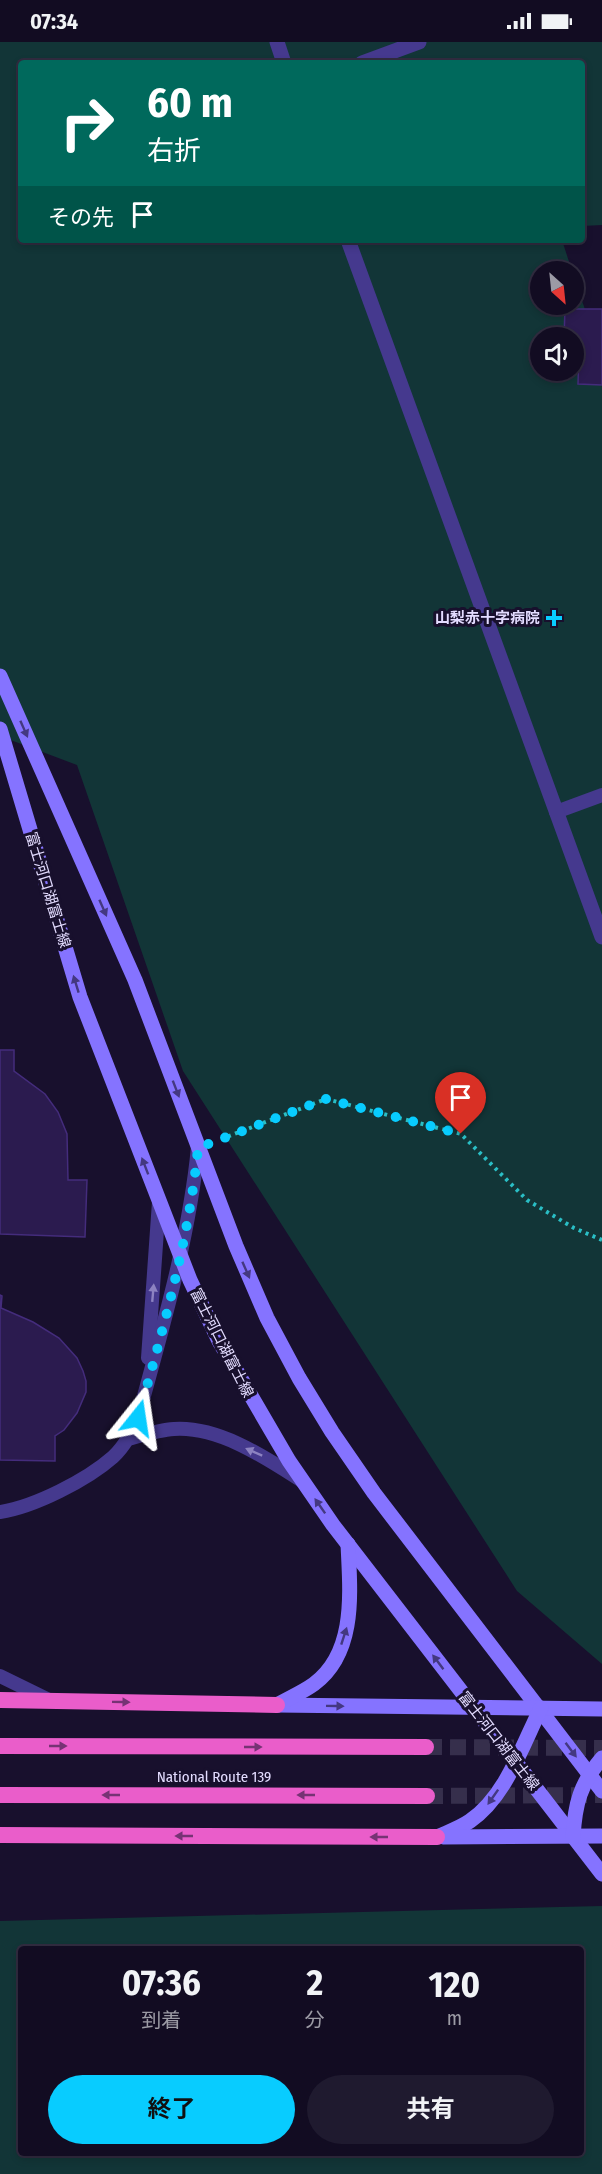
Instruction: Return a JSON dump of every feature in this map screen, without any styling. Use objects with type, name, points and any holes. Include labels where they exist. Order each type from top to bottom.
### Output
[{"type":"highway","points":[[0,1700],[277,1705]]},
{"type":"highway","name":"National Route 139","points":[[0,1746],[426,1748]]},
{"type":"highway","name":"National Route 139","points":[[0,1795],[428,1796]]},
{"type":"highway","points":[[0,1835],[437,1837]]},
{"type":"main road","points":[[0,676],[135,980],[236,1246],[267,1318],[321,1414],[374,1493],[541,1708],[602,1791]]},
{"type":"main road","name":"富士河口湖富士線","points":[[0,729],[80,998],[181,1257],[225,1351],[253,1402],[304,1482],[348,1544],[602,1874]]},
{"type":"main road","points":[[277,1705],[315,1684],[334,1664],[346,1633],[351,1601],[348,1544]]},
{"type":"main road","points":[[277,1705],[602,1708]]},
{"type":"main road","points":[[437,1837],[471,1821],[488,1805],[515,1761],[541,1708]]},
{"type":"main road","points":[[573,1837],[574,1808],[589,1773],[602,1758]]},
{"type":"main road","points":[[437,1837],[602,1836]]},
{"type":"street","points":[[277,42],[283,60]]},
{"type":"street","points":[[370,60],[419,42]]},
{"type":"street","points":[[349,243],[602,937]]},
{"type":"lane","points":[[556,812],[602,795]]},
{"type":"lane","points":[[0,1512],[45,1497],[88,1474],[112,1457],[128,1439],[138,1418],[145,1394],[181,1257],[193,1194],[198,1148]]},
{"type":"lane","points":[[145,1394],[159,1202]]},
{"type":"lane","points":[[128,1439],[175,1428],[217,1435],[264,1456],[304,1482]]},
{"type":"lane","points":[[0,1676],[51,1701]]},
{"type":"path","points":[[198,1148],[326,1099],[461,1134],[527,1200],[574,1228],[602,1240]]},
{"type":"green space","points":[[0,42],[602,42],[602,225],[585,226],[585,60],[18,60],[18,243],[563,243],[569,261],[530,261],[530,315],[584,315],[584,307],[602,360],[602,1664],[517,1591],[183,1071],[77,765],[0,736]]},
{"type":"green space","points":[[602,1906],[602,2174],[0,2174],[0,1921]]},
{"type":"building","points":[[584,309],[602,309],[602,385],[578,384],[578,381],[584,381],[584,327],[564,327],[565,315],[584,315]]},
{"type":"building","points":[[0,1050],[14,1050],[14,1071],[45,1094],[58,1112],[67,1134],[68,1180],[87,1180],[85,1237],[0,1234]]},
{"type":"building","points":[[0,1295],[2,1296],[1,1308],[33,1322],[59,1338],[77,1358],[83,1371],[86,1392],[77,1413],[64,1430],[55,1436],[55,1461],[0,1460]]},
{"type":"tunnel","points":[[426,1747],[602,1748]]},
{"type":"tunnel","points":[[427,1796],[602,1795]]},
{"type":"place","name":"山梨赤十字病院","points":[[554,618]]},
{"type":"route","points":[[138,1418],[181,1257],[193,1194],[198,1148],[326,1099],[461,1134]]}]
